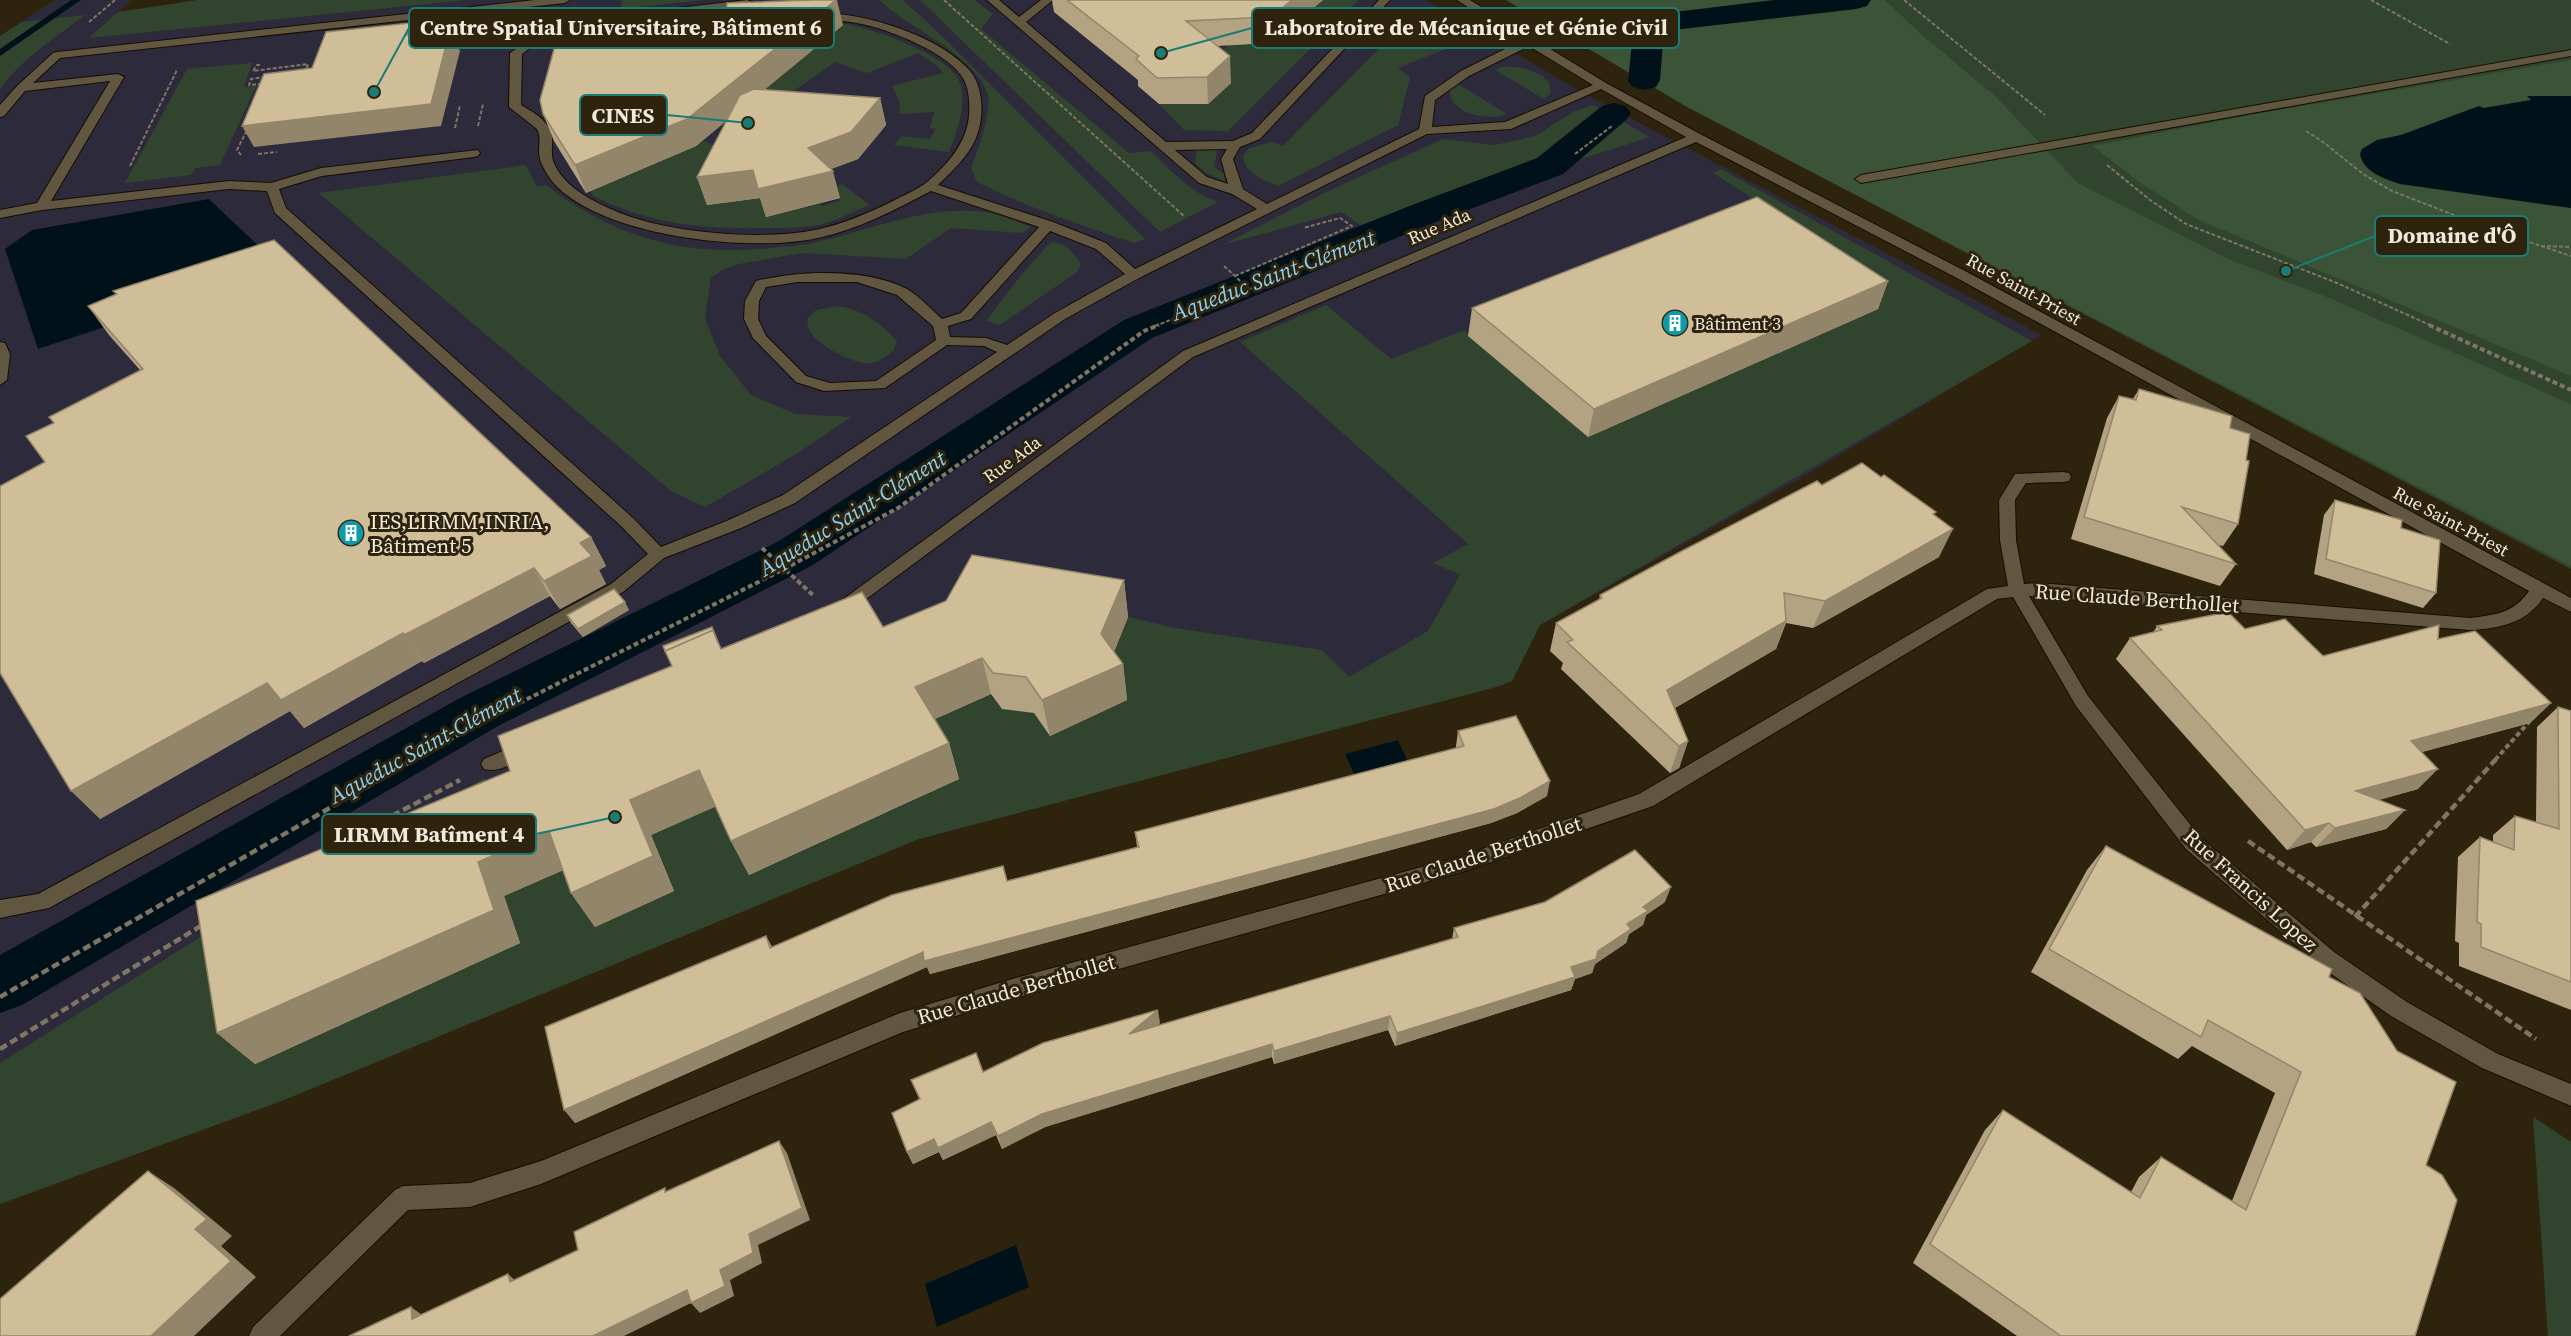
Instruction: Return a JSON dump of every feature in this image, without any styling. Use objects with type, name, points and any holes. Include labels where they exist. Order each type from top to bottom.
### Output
[{"type":"street","points":[[0,113],[21,88],[57,55],[565,0]]},
{"type":"street","points":[[992,0],[1203,180],[1237,191],[1266,209]]},
{"type":"street","points":[[1019,22],[1048,0]]},
{"type":"street","points":[[1163,146],[1235,145],[1256,136],[1385,0]]},
{"type":"street","name":"Rue Saint-Priest","points":[[1462,0],[1602,85],[1696,137],[1960,274],[2571,606]]},
{"type":"street","points":[[766,8],[747,3],[555,25],[516,53],[515,107],[529,114],[541,125],[546,135],[545,154],[552,173],[572,192],[616,217],[659,230],[764,238],[817,234],[881,213],[930,186],[956,158],[972,134],[976,104],[968,76],[949,59],[885,27],[865,21],[806,15]]},
{"type":"street","points":[[1425,131],[1429,99],[1443,87],[1479,65],[1530,41]]},
{"type":"street","points":[[1861,178],[2571,53]]},
{"type":"street","points":[[21,88],[118,77],[42,206]]},
{"type":"street","points":[[0,909],[42,902],[616,588],[658,554],[735,524],[789,499],[1060,316],[1134,275],[1425,131],[1507,126],[1602,85]]},
{"type":"street","name":"Rue Ada","points":[[831,613],[846,605],[1188,354],[1696,137]]},
{"type":"street","points":[[1235,145],[1227,159],[1237,191]]},
{"type":"street","points":[[0,214],[42,206],[229,185],[272,187],[321,172],[474,153]]},
{"type":"street","points":[[930,186],[1048,225],[1101,246],[1134,275]]},
{"type":"street","points":[[272,187],[280,210],[627,522],[658,554]]},
{"type":"street","points":[[940,324],[966,316],[1048,225]]},
{"type":"street","points":[[944,341],[940,324],[902,292],[858,278],[798,278],[761,284],[752,301],[751,319],[760,338],[779,360],[801,380],[829,388],[880,385],[944,341],[986,342],[1009,351]]},
{"type":"street","points":[[0,346],[3,354],[0,380]]},
{"type":"street","points":[[2017,590],[2008,540],[2007,500],[2021,478],[2063,477]]},
{"type":"street","name":"Rue Claude Berthollet","points":[[262,1336],[403,1198],[470,1195],[541,1172],[900,1023],[1010,990],[1462,864],[1646,800],[1993,593],[2038,589],[2470,624],[2505,621],[2525,608],[2540,589]]},
{"type":"street","name":"Rue Francis Lopez","points":[[2017,590],[2082,701],[2193,843],[2327,959],[2398,1009],[2490,1061],[2571,1095]]},
{"type":"street","points":[[491,764],[546,739]]},
{"type":"path","points":[[944,0],[1192,224],[1181,229],[1198,243]]},
{"type":"path","points":[[1904,0],[2150,200],[2186,224],[2337,283],[2571,390]]},
{"type":"path","points":[[2371,0],[2490,67]]},
{"type":"path","points":[[129,168],[192,40]]},
{"type":"path","points":[[302,79],[310,60],[257,65],[254,71],[308,64]]},
{"type":"path","points":[[270,83],[249,85],[251,79],[273,76]]},
{"type":"path","points":[[476,133],[484,99]]},
{"type":"path","points":[[2259,108],[2325,140],[2373,181],[2423,204],[2535,246],[2571,256]]},
{"type":"path","points":[[229,185],[242,156],[237,150],[252,121]]},
{"type":"path","points":[[1248,288],[1235,276],[1352,226],[1340,218],[1296,230]]},
{"type":"path","points":[[2535,246],[2571,247]]},
{"type":"path","points":[[774,558],[831,613]]},
{"type":"path","points":[[0,998],[472,727],[786,568]]},
{"type":"path","points":[[2355,916],[2531,720]]},
{"type":"path","points":[[348,838],[491,764]]},
{"type":"path","points":[[2243,837],[2544,1044]]},
{"type":"path","points":[[0,1049],[208,921]]},
{"type":"shaded area","points":[[55,0],[131,0],[119,12],[198,0],[1425,0],[1583,93],[2041,335],[1813,471],[1540,625],[1512,681],[919,839],[284,1100],[0,1204],[0,36]]},
{"type":"green space","points":[[198,0],[467,0],[89,38],[118,12]]},
{"type":"green space","points":[[622,0],[703,0],[621,9]]},
{"type":"green space","points":[[879,0],[903,0],[1145,239],[1134,243],[1074,223],[977,182],[971,168],[984,130],[988,109],[987,92],[980,79],[969,66],[939,42]]},
{"type":"green space","points":[[920,0],[974,0],[993,14],[981,29],[1129,153],[1151,151],[1190,187],[1218,202],[1160,232]]},
{"type":"green space","points":[[1317,0],[1359,0],[1228,131],[1184,130],[1159,104],[1208,104],[1207,63],[1235,40],[1250,44],[1271,43]]},
{"type":"green space","points":[[1506,0],[2571,0],[2571,569],[1689,108]]},
{"type":"green space","points":[[1506,0],[1885,0],[1922,35],[1995,96],[2078,183],[2230,260],[2327,297],[2571,404],[2571,566],[1689,108]]},
{"type":"green space","points":[[1430,13],[1475,37],[1398,68],[1410,77],[1398,125],[1278,186],[1251,172],[1243,157],[1248,149],[1271,142],[1283,146],[1408,19],[1422,22]]},
{"type":"green space","points":[[85,15],[28,58],[0,89],[0,36],[22,22]]},
{"type":"green space","points":[[809,20],[849,25],[880,33],[925,52],[949,68],[961,85],[962,104],[961,115],[949,152],[894,145],[902,136],[930,139],[936,129],[930,128],[934,112],[900,114],[899,100],[892,86],[943,73],[938,66],[918,53],[867,73],[835,62],[785,97],[735,84]]},
{"type":"green space","points":[[2571,60],[2571,96],[2528,96],[2531,100],[2484,108],[2401,135],[2377,140],[2361,161],[2377,175],[2400,184],[2571,208],[2571,376],[2199,220],[2139,182],[2093,146],[2249,115]]},
{"type":"green space","points":[[252,63],[244,87],[256,86],[220,165],[195,168],[191,175],[125,183],[187,69]]},
{"type":"green space","points":[[1501,67],[1533,71],[1549,82],[1551,93],[1544,99],[1495,70]]},
{"type":"green space","points":[[1458,84],[1507,114],[1490,117],[1462,110],[1451,98],[1450,89]]},
{"type":"green space","points":[[1593,105],[1650,137],[1365,228],[1341,212],[1222,245],[1328,191],[1443,139],[1494,145],[1519,140],[1537,135],[1573,112]]},
{"type":"green space","points":[[704,141],[721,148],[709,202],[761,197],[767,217],[820,204],[823,206],[841,200],[831,190],[842,184],[870,205],[833,221],[813,226],[744,228],[699,226],[655,219],[613,205],[592,195],[591,191],[682,152],[679,150]]},
{"type":"green space","points":[[1197,149],[1217,150],[1214,167],[1224,174],[1225,182],[1206,173],[1195,163]]},
{"type":"green space","points":[[526,165],[537,187],[546,185],[572,204],[599,219],[653,240],[711,250],[803,245],[897,220],[940,212],[983,212],[1031,227],[1022,233],[951,228],[906,259],[802,253],[739,264],[724,269],[711,278],[705,318],[720,356],[751,395],[795,414],[851,417],[798,453],[705,507],[671,491],[319,193]]},
{"type":"green space","points":[[1721,169],[2032,341],[1540,625],[1512,681],[919,839],[284,1100],[0,1204],[0,1063],[210,931],[484,778],[501,821],[233,934],[520,943],[504,896],[573,866],[595,927],[673,891],[651,835],[717,806],[749,875],[823,842],[850,747],[887,813],[959,779],[926,723],[991,694],[1002,709],[1034,713],[1050,736],[1127,700],[1106,671],[1128,617],[1175,628],[1322,650],[1349,677],[1428,631],[1460,575],[1433,563],[1468,544],[1240,342],[1326,305],[1391,359],[1464,330],[1588,437],[1851,261],[1713,173]]},
{"type":"green space","points":[[1051,242],[1061,244],[1072,252],[1081,264],[1077,272],[1000,325],[986,321],[1022,274]]},
{"type":"green space","points":[[838,306],[864,314],[877,322],[897,341],[894,350],[876,362],[866,363],[847,358],[818,341],[808,328],[808,318],[816,310]]},
{"type":"green space","points":[[2533,1117],[2571,1142],[2571,1336],[2548,1336]]},
{"type":"water","points":[[2527,96],[2571,96],[2571,208],[2400,184],[2376,174],[2365,166],[2362,160],[2360,154],[2362,149],[2377,140],[2401,135],[2479,106],[2484,108],[2531,100]]},
{"type":"water","points":[[209,199],[282,268],[38,349],[5,249],[32,230]]},
{"type":"water","points":[[1398,740],[1408,762],[1355,776],[1345,754]]},
{"type":"water","points":[[1016,1245],[1029,1287],[937,1327],[925,1284]]},
{"type":"building","points":[[836,0],[687,119],[575,165],[543,114],[540,100],[556,42],[725,26],[727,3]]},
{"type":"building","points":[[1067,0],[1292,0],[1271,17],[1186,21],[1230,56],[1207,77],[1157,78],[1136,59],[1139,56]]},
{"type":"building","points":[[410,23],[407,35],[450,30],[431,104],[242,126],[264,74],[312,68],[326,32]]},
{"type":"building","points":[[754,89],[880,98],[851,132],[808,148],[833,171],[758,189],[753,170],[697,177],[740,95]]},
{"type":"building","name":"Bâtiment 3","points":[[1757,197],[1888,281],[1594,409],[1472,308]]},
{"type":"building","name":"IES,LIRMM,INRIA, Bâtiment 5","points":[[274,240],[591,537],[580,543],[592,556],[544,581],[534,568],[404,635],[403,633],[281,700],[267,683],[71,791],[0,673],[0,486],[45,462],[26,436],[54,423],[49,417],[143,369],[88,306],[117,294],[113,291]]},
{"type":"building","points":[[2139,389],[2232,416],[2230,428],[2250,434],[2246,460],[2249,461],[2238,524],[2182,507],[2236,564],[2084,517],[2119,396],[2136,400]]},
{"type":"building","points":[[1862,463],[1881,477],[1884,475],[1936,512],[1933,514],[1953,529],[1825,601],[1784,593],[1786,621],[1667,690],[1688,741],[1679,746],[1567,642],[1573,640],[1556,623],[1602,598],[1600,595],[1680,552],[1817,481],[1822,485]]},
{"type":"building","points":[[2335,500],[2402,520],[2401,528],[2440,540],[2436,593],[2326,559]]},
{"type":"building","points":[[972,555],[1124,580],[1101,634],[1123,664],[1042,700],[1026,677],[993,673],[982,658],[915,687],[949,743],[731,841],[699,770],[630,800],[653,856],[571,893],[549,831],[478,862],[494,910],[217,1033],[196,901],[510,771],[498,736],[672,666],[665,651],[713,630],[721,649],[862,592],[883,627],[946,601]]},
{"type":"building","points":[[614,589],[625,602],[578,629],[567,615]]},
{"type":"building","points":[[2228,612],[2245,629],[2285,619],[2323,656],[2439,625],[2438,639],[2475,631],[2551,703],[2411,741],[2438,769],[2356,791],[2405,810],[2335,828],[2329,823],[2305,830],[2130,638],[2162,630],[2157,626]]},
{"type":"building","points":[[712,627],[718,643],[713,630],[665,651],[663,646]]},
{"type":"building","points":[[2558,707],[2571,711],[2571,982],[2481,947],[2481,924],[2477,922],[2480,837],[2514,850],[2515,816],[2559,829]]},
{"type":"building","points":[[1516,716],[1550,781],[1494,809],[924,961],[923,952],[564,1110],[545,1027],[766,936],[770,948],[892,895],[1003,866],[1007,881],[1139,847],[1135,832],[1464,746],[1458,731]]},
{"type":"building","points":[[2106,846],[2332,969],[2329,977],[2360,993],[2397,1051],[2456,1082],[2426,1165],[2442,1175],[2457,1200],[2415,1336],[2061,1336],[1930,1244],[2003,1110],[2140,1198],[2161,1157],[2246,1210],[2301,1072],[2208,1020],[2201,1037],[2049,949]]},
{"type":"building","points":[[1635,850],[1671,887],[1643,907],[1648,911],[1627,924],[1631,929],[1598,951],[1596,959],[1571,967],[1575,977],[1397,1033],[1390,1016],[1274,1051],[1272,1044],[1042,1114],[998,1136],[991,1122],[938,1148],[934,1139],[907,1152],[892,1113],[920,1099],[911,1080],[976,1053],[983,1072],[1043,1043],[1158,1010],[1129,1034],[1458,937],[1454,928],[1545,902]]},
{"type":"building","points":[[779,1141],[802,1208],[749,1234],[753,1253],[720,1270],[725,1286],[691,1303],[687,1290],[593,1336],[349,1336],[411,1307],[412,1319],[508,1274],[510,1282],[578,1250],[574,1232],[665,1188],[665,1192]]},
{"type":"building","points":[[148,1171],[207,1219],[195,1229],[231,1261],[151,1336],[0,1336],[0,1299]]},
{"type":"waterway","points":[[0,53],[77,0]]},
{"type":"waterway","name":"Aqueduc Saint-Clément","points":[[1644,80],[1649,35],[1647,27],[1652,23],[1856,0]]},
{"type":"waterway","name":"Aqueduc Saint-Clément","points":[[0,986],[479,712],[796,553],[1138,329],[1420,215],[1550,166],[1614,113]]},
{"type":"place","name":"Laboratoire de Mécanique et Génie Civil","points":[[1161,53]]},
{"type":"place","name":"Centre Spatial Universitaire, Bâtiment 6","points":[[374,92]]},
{"type":"place","name":"CINES","points":[[748,123]]},
{"type":"place","name":"Domaine d'Ô","points":[[2286,271]]},
{"type":"place","name":"Bâtiment 3","points":[[1675,323]]},
{"type":"place","name":"IES,LIRMM,INRIA, Bâtiment 5","points":[[351,533]]},
{"type":"place","name":"LIRMM Batîment 4","points":[[615,817]]}]
